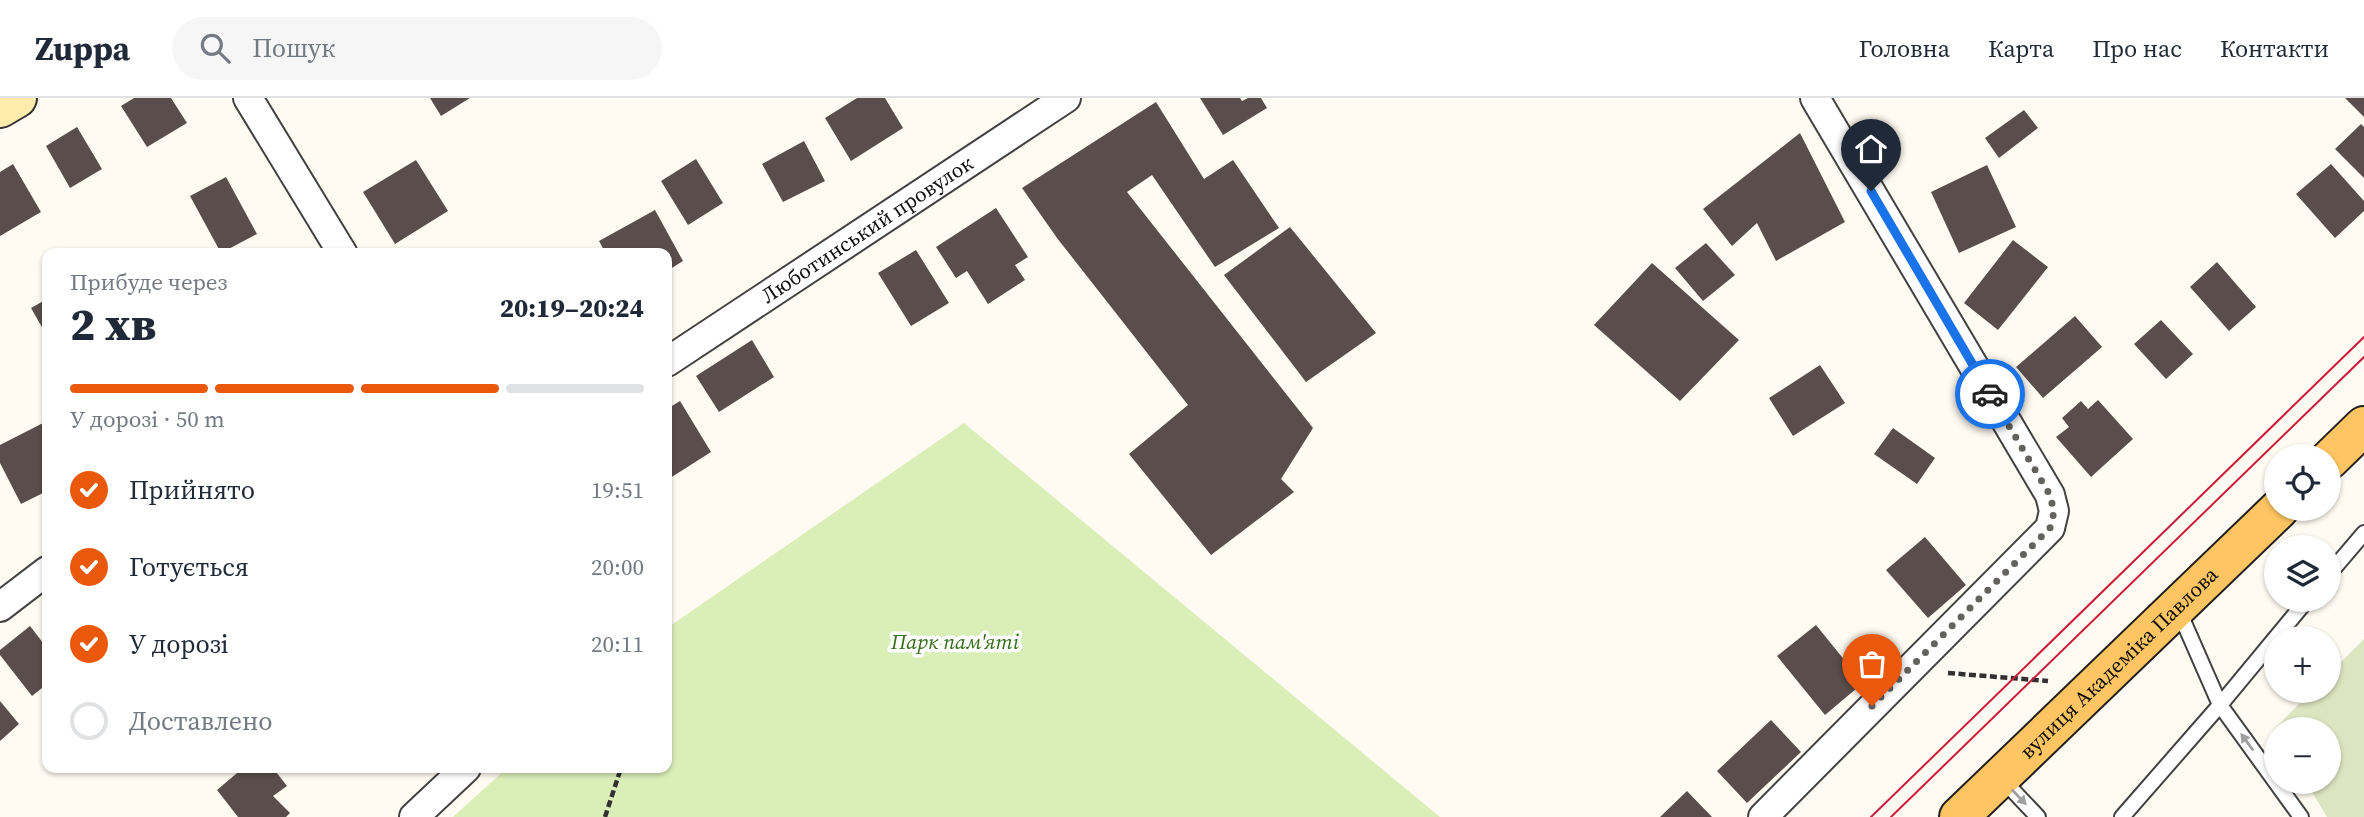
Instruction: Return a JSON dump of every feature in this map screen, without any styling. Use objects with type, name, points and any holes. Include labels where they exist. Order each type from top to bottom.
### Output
[{"type":"main road","points":[[0,108],[17,98]]},
{"type":"main road","points":[[2341,448],[2364,426]]},
{"type":"main road","name":"вулиця Академіка Павлова","points":[[1959,817],[2267,521]]},
{"type":"street","points":[[248,98],[340,248]]},
{"type":"street","name":"Люботинський провулок","points":[[672,359],[1066,98]]},
{"type":"street","points":[[1763,817],[2050,528],[2054,512],[2050,495],[1815,98]]},
{"type":"street","points":[[0,607],[42,575]]},
{"type":"street","points":[[414,817],[461,773]]},
{"type":"lane","points":[[2341,560],[2364,533]]},
{"type":"lane","points":[[2178,608],[2220,705],[2301,817]]},
{"type":"lane","points":[[2122,817],[2297,612]]},
{"type":"lane","points":[[2000,777],[2038,817]]},
{"type":"path","points":[[1909,670],[2062,682],[2100,680]]},
{"type":"path","points":[[605,817],[619,773]]},
{"type":"green space","name":"Парк пам'яті","points":[[964,423],[1440,817],[453,817],[501,773],[672,773],[672,625]]},
{"type":"green space","points":[[2364,639],[2364,817],[2327,817],[2313,794],[2341,794],[2341,717],[2286,717],[2300,703],[2341,703],[2341,662]]},
{"type":"building","points":[[134,98],[171,98],[187,123],[147,147],[121,106]]},
{"type":"building","points":[[430,98],[470,98],[441,116]]},
{"type":"building","points":[[857,98],[885,98],[903,128],[851,161],[825,118]]},
{"type":"building","points":[[1200,98],[1240,98],[1242,101],[1261,98],[1267,108],[1223,135]]},
{"type":"building","points":[[2345,98],[2364,98],[2364,117]]},
{"type":"building","points":[[1156,102],[1204,179],[1233,160],[1279,228],[1215,267],[1152,175],[1127,192],[1313,428],[1281,479],[1294,492],[1211,555],[1129,454],[1188,405],[1057,238],[1022,188]]},
{"type":"building","points":[[2024,110],[2038,128],[1999,158],[1985,138]]},
{"type":"building","points":[[2361,124],[2364,127],[2364,178],[2335,149]]},
{"type":"building","points":[[77,127],[102,169],[70,188],[46,146]]},
{"type":"building","points":[[1800,133],[1845,222],[1776,261],[1757,223],[1732,246],[1703,209]]},
{"type":"building","points":[[804,141],[825,181],[783,202],[762,164]]},
{"type":"building","points":[[696,159],[723,203],[688,225],[661,181]]},
{"type":"building","points":[[416,160],[448,211],[395,244],[363,192]]},
{"type":"building","points":[[13,164],[41,212],[0,236],[0,172]]},
{"type":"building","points":[[2331,164],[2364,201],[2364,211],[2335,238],[2296,194]]},
{"type":"building","points":[[1987,165],[2016,227],[1959,253],[1931,192]]},
{"type":"building","points":[[226,177],[257,234],[230,248],[218,248],[190,196]]},
{"type":"building","points":[[996,208],[1028,257],[1015,265],[1025,280],[988,304],[967,271],[956,278],[936,247]]},
{"type":"building","points":[[655,210],[683,261],[672,268],[672,248],[603,248],[599,241]]},
{"type":"building","points":[[1290,227],[1376,333],[1306,382],[1224,275]]},
{"type":"building","points":[[2013,240],[2048,267],[1998,330],[1964,303]]},
{"type":"building","points":[[1706,243],[1735,275],[1703,301],[1675,268]]},
{"type":"building","points":[[916,250],[949,303],[911,326],[878,273]]},
{"type":"building","points":[[2217,262],[2256,307],[2229,331],[2190,287]]},
{"type":"building","points":[[1652,263],[1739,340],[1680,401],[1594,325]]},
{"type":"building","points":[[42,302],[42,327],[31,308]]},
{"type":"building","points":[[2075,316],[2102,347],[2043,398],[2016,367]]},
{"type":"building","points":[[2161,320],[2193,354],[2166,379],[2134,344]]},
{"type":"building","points":[[752,340],[774,377],[719,412],[696,376]]},
{"type":"building","points":[[1820,365],[1845,403],[1793,436],[1769,398]]},
{"type":"building","points":[[2098,400],[2133,439],[2091,477],[2056,437],[2069,427],[2062,418],[2081,401],[2088,409]]},
{"type":"building","points":[[680,401],[711,452],[672,477],[672,406]]},
{"type":"building","points":[[42,424],[42,494],[21,504],[0,463],[0,445]]},
{"type":"building","points":[[1893,428],[1935,458],[1917,484],[1874,454]]},
{"type":"building","points":[[1925,537],[1966,585],[1928,618],[1886,570]]},
{"type":"building","points":[[1816,625],[1863,683],[1825,715],[1777,656]]},
{"type":"building","points":[[30,626],[42,642],[42,688],[32,696],[0,655],[0,650]]},
{"type":"building","points":[[0,701],[19,724],[0,741]]},
{"type":"building","points":[[1771,720],[1801,752],[1747,803],[1717,771]]},
{"type":"building","points":[[237,773],[277,773],[287,786],[273,796],[290,813],[286,817],[238,817],[217,790]]},
{"type":"building","points":[[1687,791],[1712,817],[1660,817]]},
{"type":"tram line","points":[[1871,817],[2364,337]]},
{"type":"tram line","points":[[1891,817],[2364,357]]},
{"type":"way so far","points":[[1872,706],[2050,528],[2054,512],[2050,495],[1990,394]]},
{"type":"route","points":[[1871,191],[1990,394]]}]
